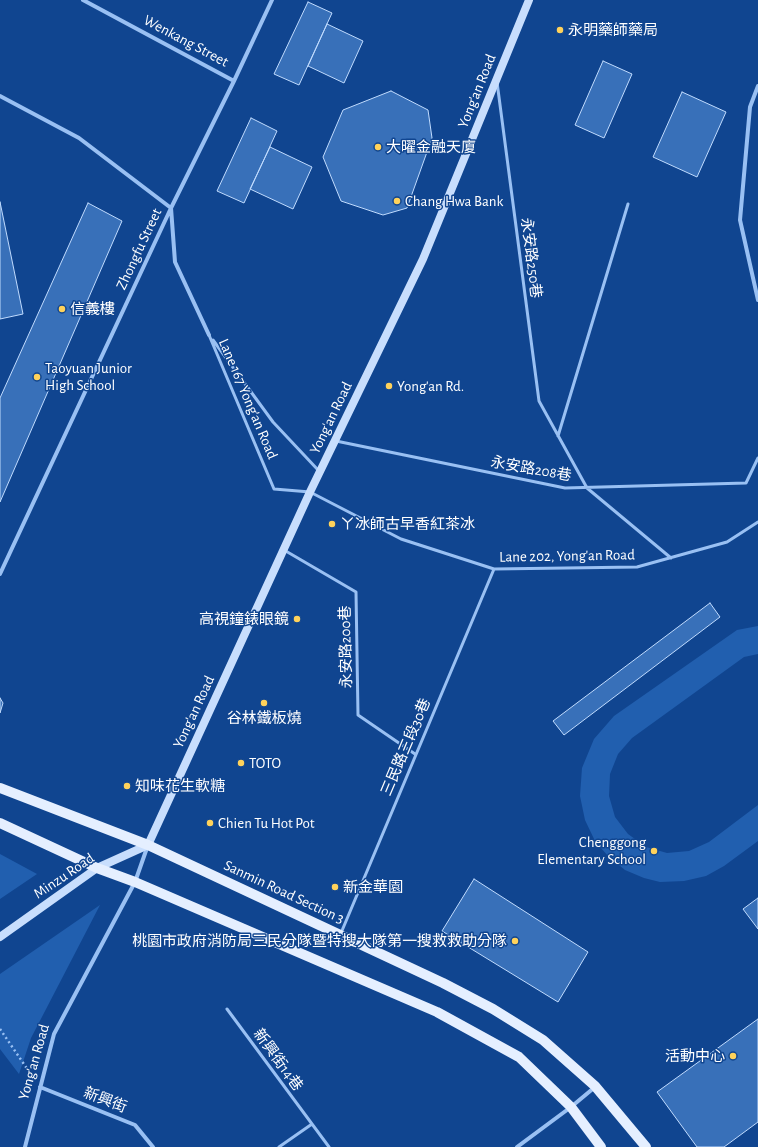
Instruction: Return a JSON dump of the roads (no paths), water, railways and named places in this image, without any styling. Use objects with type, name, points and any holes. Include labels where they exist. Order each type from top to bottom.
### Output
[{"type":"main road","name":"Yong'an Road","points":[[148,845],[310,492],[423,259],[528,0]]},
{"type":"main road","name":"Sanmin Road Section 3","points":[[0,788],[148,845],[340,934],[443,983],[493,1009],[543,1040],[595,1086],[646,1147]]},
{"type":"main road","points":[[0,823],[97,868],[135,882],[437,1012],[519,1057],[572,1107],[601,1147]]},
{"type":"main road","name":"Minzu Road","points":[[0,937],[97,868],[148,845]]},
{"type":"street","name":"Wenkang Street","points":[[83,0],[234,80]]},
{"type":"street","name":"Zhongfu Street","points":[[0,574],[171,208],[272,0]]},
{"type":"street","points":[[758,86],[750,107],[740,220],[758,300]]},
{"type":"street","points":[[0,96],[79,138],[171,208],[175,262],[209,335]]},
{"type":"street","name":"Yong'an Road","points":[[25,1147],[54,1034],[135,882],[148,845]]},
{"type":"street","points":[[517,1147],[572,1107],[595,1086]]},
{"type":"street","name":"新興街","points":[[40,1088],[135,1125],[153,1147]]},
{"type":"lane","name":"永安路250巷","points":[[497,79],[538,401],[587,488],[671,558]]},
{"type":"lane","points":[[558,436],[628,204]]},
{"type":"lane","name":"Lane 167 Yong'an Road","points":[[209,335],[273,422],[320,472]]},
{"type":"lane","name":"Lane 167 Yong'an Road","points":[[209,335],[274,489],[310,492]]},
{"type":"lane","name":"永安路208巷","points":[[335,441],[565,488],[746,483],[758,458]]},
{"type":"lane","name":"Lane 202, Yong'an Road","points":[[310,492],[401,539],[494,569],[637,567],[728,542],[758,522]]},
{"type":"lane","name":"永安路200巷","points":[[284,550],[356,592],[358,715],[415,754]]},
{"type":"lane","name":"三民路三段30巷","points":[[340,934],[494,569]]},
{"type":"lane","name":"新興街14巷","points":[[227,1009],[329,1147]]},
{"type":"lane","points":[[279,1147],[312,1124]]},
{"type":"place","name":"永明藥師藥局","points":[[560,30]]},
{"type":"place","name":"大曜金融天廈","points":[[378,147]]},
{"type":"place","name":"Chang Hwa Bank","points":[[397,201]]},
{"type":"place","name":"信義樓","points":[[62,309]]},
{"type":"place","name":"Taoyuan Junior High School","points":[[37,377]]},
{"type":"place","name":"Yong'an Rd.","points":[[389,386]]},
{"type":"place","name":"ㄚ冰師古早香紅茶冰","points":[[332,524]]},
{"type":"place","name":"高視鐘錶眼鏡","points":[[297,619]]},
{"type":"place","name":"谷林鐵板燒","points":[[264,703]]},
{"type":"place","name":"TOTO","points":[[241,763]]},
{"type":"place","name":"知味花生軟糖","points":[[127,786]]},
{"type":"place","name":"Chien Tu Hot Pot","points":[[210,823]]},
{"type":"place","name":"Chenggong Elementary School","points":[[654,851]]},
{"type":"place","name":"新金華園","points":[[335,887]]},
{"type":"place","name":"桃園市政府消防局三民分隊暨特搜大隊第一搜救救助分隊","points":[[515,941]]},
{"type":"place","name":"活動中心","points":[[733,1056]]}]
